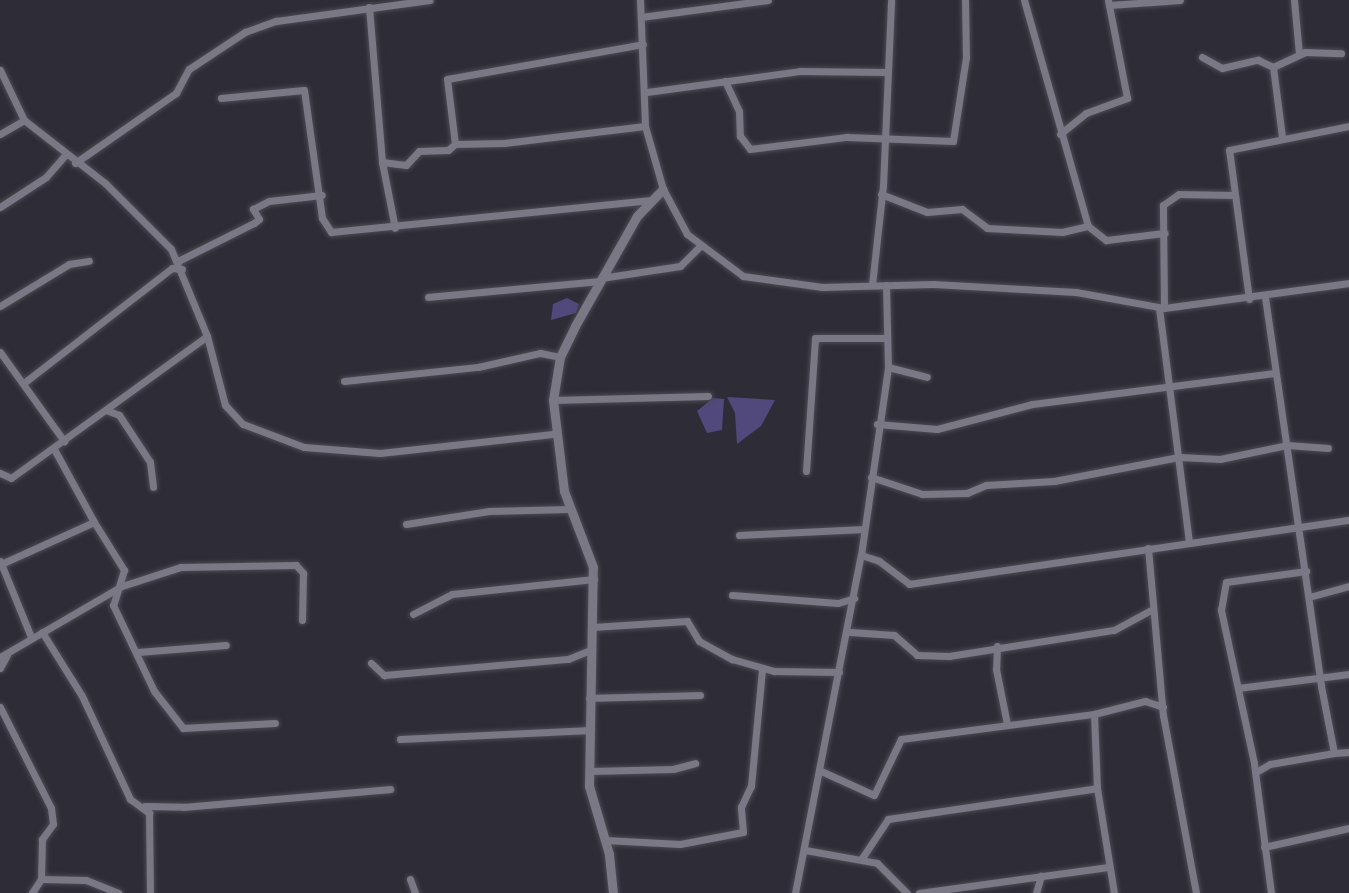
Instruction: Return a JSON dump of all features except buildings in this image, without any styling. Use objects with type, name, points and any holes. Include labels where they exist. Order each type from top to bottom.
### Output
[{"type":"street","points":[[75,163],[176,93],[189,69],[228,41],[276,21],[430,0]]},
{"type":"street","points":[[640,0],[647,92],[645,126],[663,190],[681,226],[699,247],[760,282],[1076,292],[1161,308],[1265,297],[1349,283]]},
{"type":"street","points":[[641,17],[768,0]]},
{"type":"street","points":[[872,285],[881,194],[891,0]]},
{"type":"street","points":[[725,81],[739,111],[740,136],[750,149],[847,137],[884,141],[955,139],[966,57],[965,0]]},
{"type":"street","points":[[1024,0],[1088,226],[1106,240],[1165,233]]},
{"type":"street","points":[[1060,134],[1086,113],[1127,98],[1108,2],[1180,0]]},
{"type":"street","points":[[1294,0],[1298,54]]},
{"type":"street","points":[[369,7],[382,162],[395,228]]},
{"type":"street","points":[[455,144],[447,79],[643,44]]},
{"type":"street","points":[[1202,57],[1223,68],[1253,60],[1273,67],[1298,54],[1341,53]]},
{"type":"street","points":[[647,92],[841,67],[886,72]]},
{"type":"street","points":[[1273,67],[1282,137]]},
{"type":"street","points":[[0,70],[24,120],[110,188],[181,265],[207,336],[217,383],[239,421],[304,447],[387,453],[553,433]]},
{"type":"street","points":[[221,98],[304,90],[322,195],[322,218],[331,232],[395,228],[651,200]]},
{"type":"street","points":[[0,134],[24,120]]},
{"type":"street","points":[[382,162],[406,165],[419,151],[448,150],[455,144],[504,144],[645,126]]},
{"type":"street","points":[[1249,299],[1231,195],[1231,147],[1349,126]]},
{"type":"street","points":[[0,207],[46,177],[65,155]]},
{"type":"street","points":[[612,893],[606,840],[590,799],[589,698],[594,579],[569,509],[553,433],[553,400],[559,357],[600,280],[651,200],[663,190]]},
{"type":"street","points":[[881,194],[927,212],[967,211],[987,229],[1062,232],[1088,226]]},
{"type":"street","points":[[25,382],[172,268],[254,223],[258,219],[253,209],[269,201],[322,195]]},
{"type":"street","points":[[1189,542],[1168,386],[1161,308],[1165,233],[1163,205],[1173,197],[1231,195]]},
{"type":"street","points":[[428,297],[600,280],[673,268],[699,247]]},
{"type":"street","points":[[0,306],[69,264],[89,261]]},
{"type":"street","points":[[795,893],[849,632],[861,555],[877,424],[888,367],[885,338],[886,285]]},
{"type":"street","points":[[1265,297],[1298,517],[1296,526],[1306,571],[1319,675],[1334,752]]},
{"type":"street","points":[[1,476],[11,478],[54,449],[207,336]]},
{"type":"street","points":[[806,471],[815,338],[885,338]]},
{"type":"street","points":[[0,352],[25,382],[64,441]]},
{"type":"street","points":[[344,381],[478,367],[540,353],[559,357]]},
{"type":"street","points":[[888,367],[927,377]]},
{"type":"street","points":[[877,424],[937,429],[1032,404],[1275,373]]},
{"type":"street","points":[[553,400],[708,396]]},
{"type":"street","points":[[106,410],[119,415],[150,462],[153,487]]},
{"type":"street","points":[[871,477],[906,484],[922,494],[963,493],[986,485],[1054,481],[1179,457],[1220,459],[1287,445],[1328,447]]},
{"type":"street","points":[[54,449],[124,570],[122,586],[113,606],[138,652],[154,691],[183,728],[275,723]]},
{"type":"street","points":[[406,524],[489,511],[569,509]]},
{"type":"street","points":[[861,555],[879,561],[909,584],[1349,520]]},
{"type":"street","points":[[31,637],[1,562],[94,522]]},
{"type":"street","points":[[739,535],[864,529]]},
{"type":"street","points":[[1148,548],[1151,610],[1159,636],[1160,683],[1196,893]]},
{"type":"street","points":[[0,657],[122,586],[181,567],[296,565],[303,573],[302,620]]},
{"type":"street","points":[[1271,893],[1257,767],[1222,610],[1226,582],[1306,571]]},
{"type":"street","points":[[413,614],[452,594],[594,579]]},
{"type":"street","points":[[1309,597],[1349,586]]},
{"type":"street","points":[[732,595],[838,603],[854,598]]},
{"type":"street","points":[[849,632],[894,635],[925,656],[1114,630],[1151,610]]},
{"type":"street","points":[[593,627],[687,621],[699,641],[762,669],[839,672]]},
{"type":"street","points":[[42,632],[82,695],[130,799],[145,806],[184,807],[390,789]]},
{"type":"street","points":[[138,652],[226,645]]},
{"type":"street","points":[[997,646],[1002,713],[1007,723]]},
{"type":"street","points":[[372,663],[384,675],[568,659],[590,650]]},
{"type":"street","points":[[0,668],[10,652]]},
{"type":"street","points":[[606,840],[680,844],[743,832],[741,807],[751,786],[762,669]]},
{"type":"street","points":[[1238,688],[1319,675],[1349,674]]},
{"type":"street","points":[[1151,700],[1160,683]]},
{"type":"street","points":[[589,698],[700,695]]},
{"type":"street","points":[[821,771],[874,795],[901,740],[1007,723],[1094,714],[1151,700],[1164,707]]},
{"type":"street","points":[[0,707],[51,808],[52,824],[42,839],[41,879],[32,893]]},
{"type":"street","points":[[991,726],[1002,713]]},
{"type":"street","points":[[1094,714],[1097,788],[1114,893]]},
{"type":"street","points":[[400,739],[591,730]]},
{"type":"street","points":[[1257,767],[1334,752],[1349,752]]},
{"type":"street","points":[[590,771],[673,769],[695,763]]},
{"type":"street","points":[[862,858],[888,819],[1097,788]]},
{"type":"street","points":[[145,806],[150,893]]},
{"type":"street","points":[[1264,847],[1349,828]]},
{"type":"street","points":[[805,850],[862,858],[877,863],[907,893]]},
{"type":"street","points":[[919,893],[1108,867]]},
{"type":"street","points":[[1036,893],[1041,876]]},
{"type":"street","points":[[41,879],[86,880],[119,893]]},
{"type":"street","points":[[411,879],[415,893]]},
{"type":"shaded area","points":[[567,298],[579,304],[576,313],[551,320],[553,304]]},
{"type":"shaded area","points":[[727,397],[775,400],[761,426],[737,444],[735,413]]},
{"type":"shaded area","points":[[713,398],[724,399],[722,430],[707,433],[697,411]]}]
